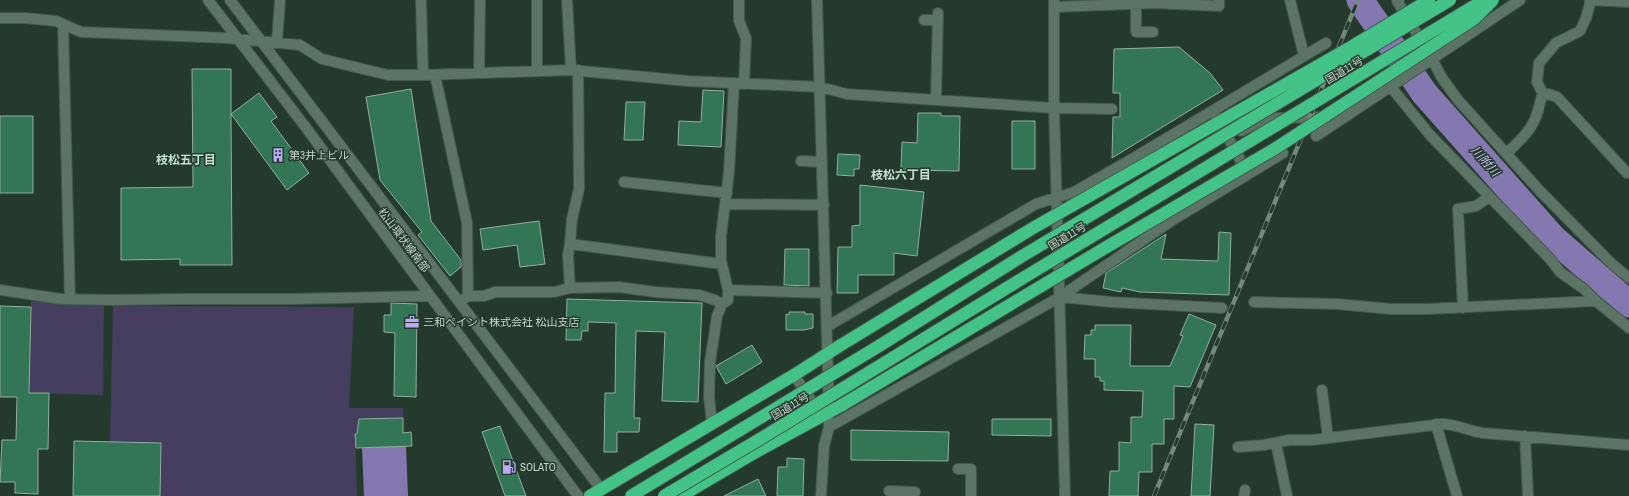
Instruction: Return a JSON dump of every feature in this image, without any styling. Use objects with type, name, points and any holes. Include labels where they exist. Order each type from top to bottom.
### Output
[{"type":"highway","points":[[590,496],[604,492],[712,423],[794,375],[1033,228],[1351,47],[1429,0]]},
{"type":"highway","name":"国道11号","points":[[631,496],[879,346],[1019,258],[1450,0]]},
{"type":"highway","name":"国道11号","points":[[664,496],[781,427],[1022,279],[1484,0]]},
{"type":"highway","points":[[680,496],[825,414],[1276,148],[1474,19],[1493,0]]},
{"type":"street","name":"松山環状線南部","points":[[208,0],[578,496]]},
{"type":"street","name":"松山環状線南部","points":[[230,0],[604,492]]},
{"type":"street","points":[[277,42],[280,0]]},
{"type":"street","points":[[421,0],[423,75]]},
{"type":"street","points":[[479,73],[480,0]]},
{"type":"street","points":[[537,0],[537,71]]},
{"type":"street","points":[[567,0],[574,70],[579,189],[572,219],[568,255],[570,288]]},
{"type":"street","points":[[712,423],[709,397],[710,362],[717,316],[722,304],[728,300],[728,290],[722,264],[721,236],[746,38],[739,21],[739,0]]},
{"type":"street","points":[[817,0],[828,326],[825,414],[829,427],[824,446],[821,496]]},
{"type":"street","points":[[1065,496],[1056,198],[1054,4],[1136,4],[1155,2],[1219,6],[1219,0]]},
{"type":"street","points":[[1290,0],[1304,56]]},
{"type":"street","points":[[1399,0],[1397,1],[1442,78],[1458,100],[1540,191],[1611,263],[1629,278]]},
{"type":"street","points":[[1316,136],[1520,0]]},
{"type":"street","points":[[1506,153],[1528,133],[1536,118],[1543,94],[1537,82],[1539,63],[1556,44],[1580,31],[1586,18],[1590,0],[1629,2]]},
{"type":"street","points":[[1136,4],[1136,32],[1153,32]]},
{"type":"street","points":[[924,20],[938,16],[936,100]]},
{"type":"street","points":[[0,18],[25,18],[56,21],[81,32],[237,38],[300,45],[322,59],[388,75],[435,75],[574,70],[688,82],[820,87],[847,94],[1054,108],[1112,109]]},
{"type":"street","points":[[63,24],[70,299]]},
{"type":"street","points":[[828,326],[1036,204],[1074,192],[1326,43]]},
{"type":"street","points":[[435,75],[467,223],[468,296]]},
{"type":"street","points":[[1392,85],[1430,135],[1551,260],[1560,272],[1584,289],[1596,301],[1629,328]]},
{"type":"street","points":[[1543,94],[1557,97],[1627,173]]},
{"type":"street","points":[[1228,137],[1252,126],[1276,118],[1327,117],[1365,104]]},
{"type":"street","points":[[1213,110],[1248,174]]},
{"type":"street","points":[[829,427],[1060,297],[1171,221],[1283,153]]},
{"type":"street","points":[[801,161],[822,162]]},
{"type":"street","points":[[624,182],[727,193]]},
{"type":"street","points":[[1464,308],[1458,209],[1476,206],[1489,197]]},
{"type":"street","points":[[726,204],[824,205]]},
{"type":"street","points":[[570,244],[722,264]]},
{"type":"street","points":[[459,302],[468,296],[484,296],[495,292],[554,292],[570,288],[620,287],[655,292],[699,295],[722,304]]},
{"type":"street","points":[[0,290],[70,299],[291,299],[430,296]]},
{"type":"street","points":[[728,290],[827,292]]},
{"type":"street","points":[[1060,297],[1111,302],[1222,308]]},
{"type":"street","points":[[1254,302],[1337,304],[1391,309],[1464,308],[1596,301]]},
{"type":"street","points":[[794,375],[825,414]]},
{"type":"street","points":[[1322,390],[1328,438]]},
{"type":"street","points":[[1436,424],[1457,496]]},
{"type":"street","points":[[1238,447],[1276,443],[1289,440],[1312,440],[1436,424],[1450,424],[1471,431],[1629,445]]},
{"type":"street","points":[[1525,436],[1528,496]]},
{"type":"street","points":[[1276,443],[1284,495]]},
{"type":"street","points":[[958,470],[971,469],[971,496]]},
{"type":"street","points":[[889,491],[902,494],[915,492]]},
{"type":"shaded area","points":[[31,301],[104,306],[103,395],[29,393]]},
{"type":"shaded area","points":[[113,306],[354,307],[349,408],[403,408],[403,418],[359,419],[357,434],[355,434],[357,496],[160,496],[161,443],[110,442]]},
{"type":"shaded area","points":[[406,446],[408,496],[364,496],[362,447]]},
{"type":"building","points":[[1179,47],[1210,73],[1223,90],[1112,158],[1113,117],[1120,117],[1120,93],[1113,93],[1114,49]]},
{"type":"building","points":[[192,69],[231,69],[232,265],[180,265],[180,259],[121,260],[121,188],[193,187]]},
{"type":"building","points":[[411,89],[431,221],[461,260],[461,267],[450,276],[418,235],[422,232],[380,180],[366,97]]},
{"type":"building","points":[[703,90],[724,91],[721,147],[678,145],[679,121],[701,122]]},
{"type":"building","name":"第3井上ビル","points":[[259,93],[277,117],[271,121],[309,173],[287,190],[231,114]]},
{"type":"building","points":[[626,102],[645,102],[643,140],[624,140]]},
{"type":"building","points":[[918,113],[941,113],[941,116],[960,116],[959,171],[901,170],[902,142],[917,143]]},
{"type":"building","points":[[0,116],[33,116],[33,193],[0,193]]},
{"type":"building","points":[[1012,121],[1035,121],[1035,169],[1012,169]]},
{"type":"building","points":[[838,154],[860,155],[859,169],[854,169],[854,176],[837,175]]},
{"type":"building","points":[[860,185],[924,192],[917,256],[894,253],[894,275],[858,275],[858,293],[837,293],[838,247],[852,247],[852,226],[860,225]]},
{"type":"building","points":[[539,221],[545,264],[520,267],[517,245],[483,250],[480,229]]},
{"type":"building","points":[[1219,232],[1231,233],[1229,295],[1140,292],[1122,288],[1121,292],[1103,288],[1106,273],[1166,234],[1161,259],[1218,261]]},
{"type":"building","points":[[785,249],[809,249],[809,286],[784,285]]},
{"type":"building","points":[[567,299],[702,303],[698,402],[662,401],[665,332],[636,331],[634,418],[640,418],[639,432],[617,432],[617,452],[604,452],[605,393],[615,393],[616,323],[588,322],[588,331],[582,331],[581,340],[566,340]]},
{"type":"building","points":[[391,303],[417,304],[416,397],[394,396],[395,333],[384,332],[384,315],[391,315]]},
{"type":"building","points":[[0,306],[31,307],[29,393],[49,393],[48,449],[38,449],[38,494],[15,493],[15,482],[0,482],[2,440],[16,440],[17,397],[0,397]]},
{"type":"building","points":[[789,312],[805,312],[805,314],[813,314],[813,328],[804,330],[786,330],[786,314],[789,315]]},
{"type":"building","points":[[1189,314],[1216,325],[1190,387],[1174,386],[1174,419],[1164,419],[1164,444],[1152,444],[1152,472],[1139,472],[1138,496],[1109,496],[1110,471],[1119,471],[1119,442],[1131,443],[1131,417],[1142,417],[1143,391],[1104,390],[1104,381],[1100,381],[1100,377],[1095,377],[1095,359],[1084,359],[1085,335],[1091,335],[1091,330],[1095,330],[1095,325],[1131,325],[1130,366],[1170,366],[1183,336],[1180,335]]},
{"type":"building","points":[[752,345],[762,362],[726,384],[716,366]]},
{"type":"building","points":[[403,418],[403,433],[411,432],[412,446],[356,448],[355,434],[357,434],[359,419]]},
{"type":"building","points":[[992,419],[1051,419],[1051,436],[992,435]]},
{"type":"building","points":[[1195,424],[1214,425],[1210,496],[1191,496]]},
{"type":"building","points":[[500,426],[526,496],[505,496],[482,432]]},
{"type":"building","points":[[851,430],[949,432],[948,461],[851,460]]},
{"type":"building","points":[[74,441],[161,443],[160,496],[73,496]]},
{"type":"building","points":[[787,458],[804,459],[803,496],[777,496],[778,467],[787,467]]},
{"type":"building","points":[[758,479],[766,496],[724,496]]},
{"type":"waterway","name":"川附川","points":[[1360,0],[1425,94],[1553,238],[1629,304]]},
{"type":"railway","points":[[1154,496],[1358,0]]},
{"type":"place","name":"第3井上ビル","points":[[278,155]]},
{"type":"place","name":"三和ペイント株式会社 松山支店","points":[[412,322]]},
{"type":"place","name":"SOLATO","points":[[509,467]]},
{"type":"district","name":"枝松五丁目","points":[[186,160]]},
{"type":"district","name":"枝松六丁目","points":[[901,175]]}]
